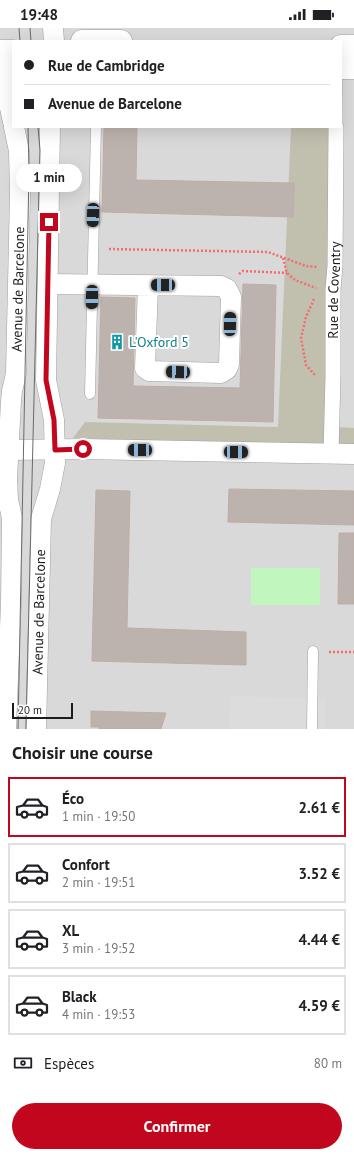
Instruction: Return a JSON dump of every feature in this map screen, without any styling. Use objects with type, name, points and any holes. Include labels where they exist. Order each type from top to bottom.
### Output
[{"type":"street","points":[[54,28],[54,40]]},
{"type":"street","points":[[342,46],[354,46]]},
{"type":"street","points":[[6,51],[12,117]]},
{"type":"street","points":[[342,68],[354,68]]},
{"type":"street","name":"Avenue de Barcelone","points":[[6,729],[11,603],[12,518],[8,500],[4,450],[16,374],[20,194],[19,151],[14,128]]},
{"type":"street","name":"Avenue de Barcelone","points":[[36,729],[41,518],[50,489],[55,463],[54,420],[46,380],[50,128]]},
{"type":"street","name":"Rue de Coventry","points":[[331,453],[336,128]]},
{"type":"street","points":[[48,284],[92,284],[221,286],[227,289],[231,297],[229,364],[227,369],[221,373],[148,371],[145,368],[148,285]]},
{"type":"street","points":[[4,450],[354,454]]},
{"type":"lane","points":[[90,394],[92,248],[96,128]]},
{"type":"lane","points":[[312,729],[313,651]]},
{"type":"path","points":[[92,248],[268,252],[306,266],[316,268],[335,266]]},
{"type":"path","points":[[283,258],[287,273],[295,280],[319,289]]},
{"type":"path","points":[[224,288],[243,271],[287,273]]},
{"type":"path","points":[[316,296],[306,317],[301,338],[306,365],[314,374],[333,376]]},
{"type":"path","points":[[313,651],[354,652]]},
{"type":"shaded area","points":[[0,28],[354,28],[354,729],[0,729]]},
{"type":"shaded area","points":[[342,75],[343,75],[342,125]]},
{"type":"shaded area","points":[[291,128],[342,128],[336,427],[354,428],[354,447],[73,438],[85,422],[278,427]]},
{"type":"shaded area","points":[[230,696],[325,699],[325,729],[229,729]]},
{"type":"green space","points":[[251,568],[320,568],[320,605],[251,605]]},
{"type":"building","points":[[104,128],[137,128],[136,180],[294,183],[293,217],[102,212]]},
{"type":"building","name":"L'Oxford 5","points":[[243,284],[276,285],[273,422],[98,418],[101,297],[135,298],[133,386],[240,388]]},
{"type":"building","points":[[229,489],[354,491],[354,525],[228,522]]},
{"type":"building","points":[[96,490],[130,491],[127,628],[246,632],[246,665],[92,661]]},
{"type":"building","points":[[339,533],[354,533],[354,604],[338,604]]},
{"type":"building","points":[[91,711],[166,713],[161,729],[99,729],[99,727],[91,727]]},
{"type":"tram line","points":[[19,28],[20,40]]},
{"type":"tram line","points":[[30,28],[31,40]]},
{"type":"tram line","points":[[18,729],[29,171],[28,128]]},
{"type":"tram line","points":[[26,729],[40,150],[38,128]]},
{"type":"place","name":"L'Oxford 5","points":[[117,342]]},
{"type":"route","points":[[49,222],[46,380],[54,420],[55,450],[83,449]]}]
